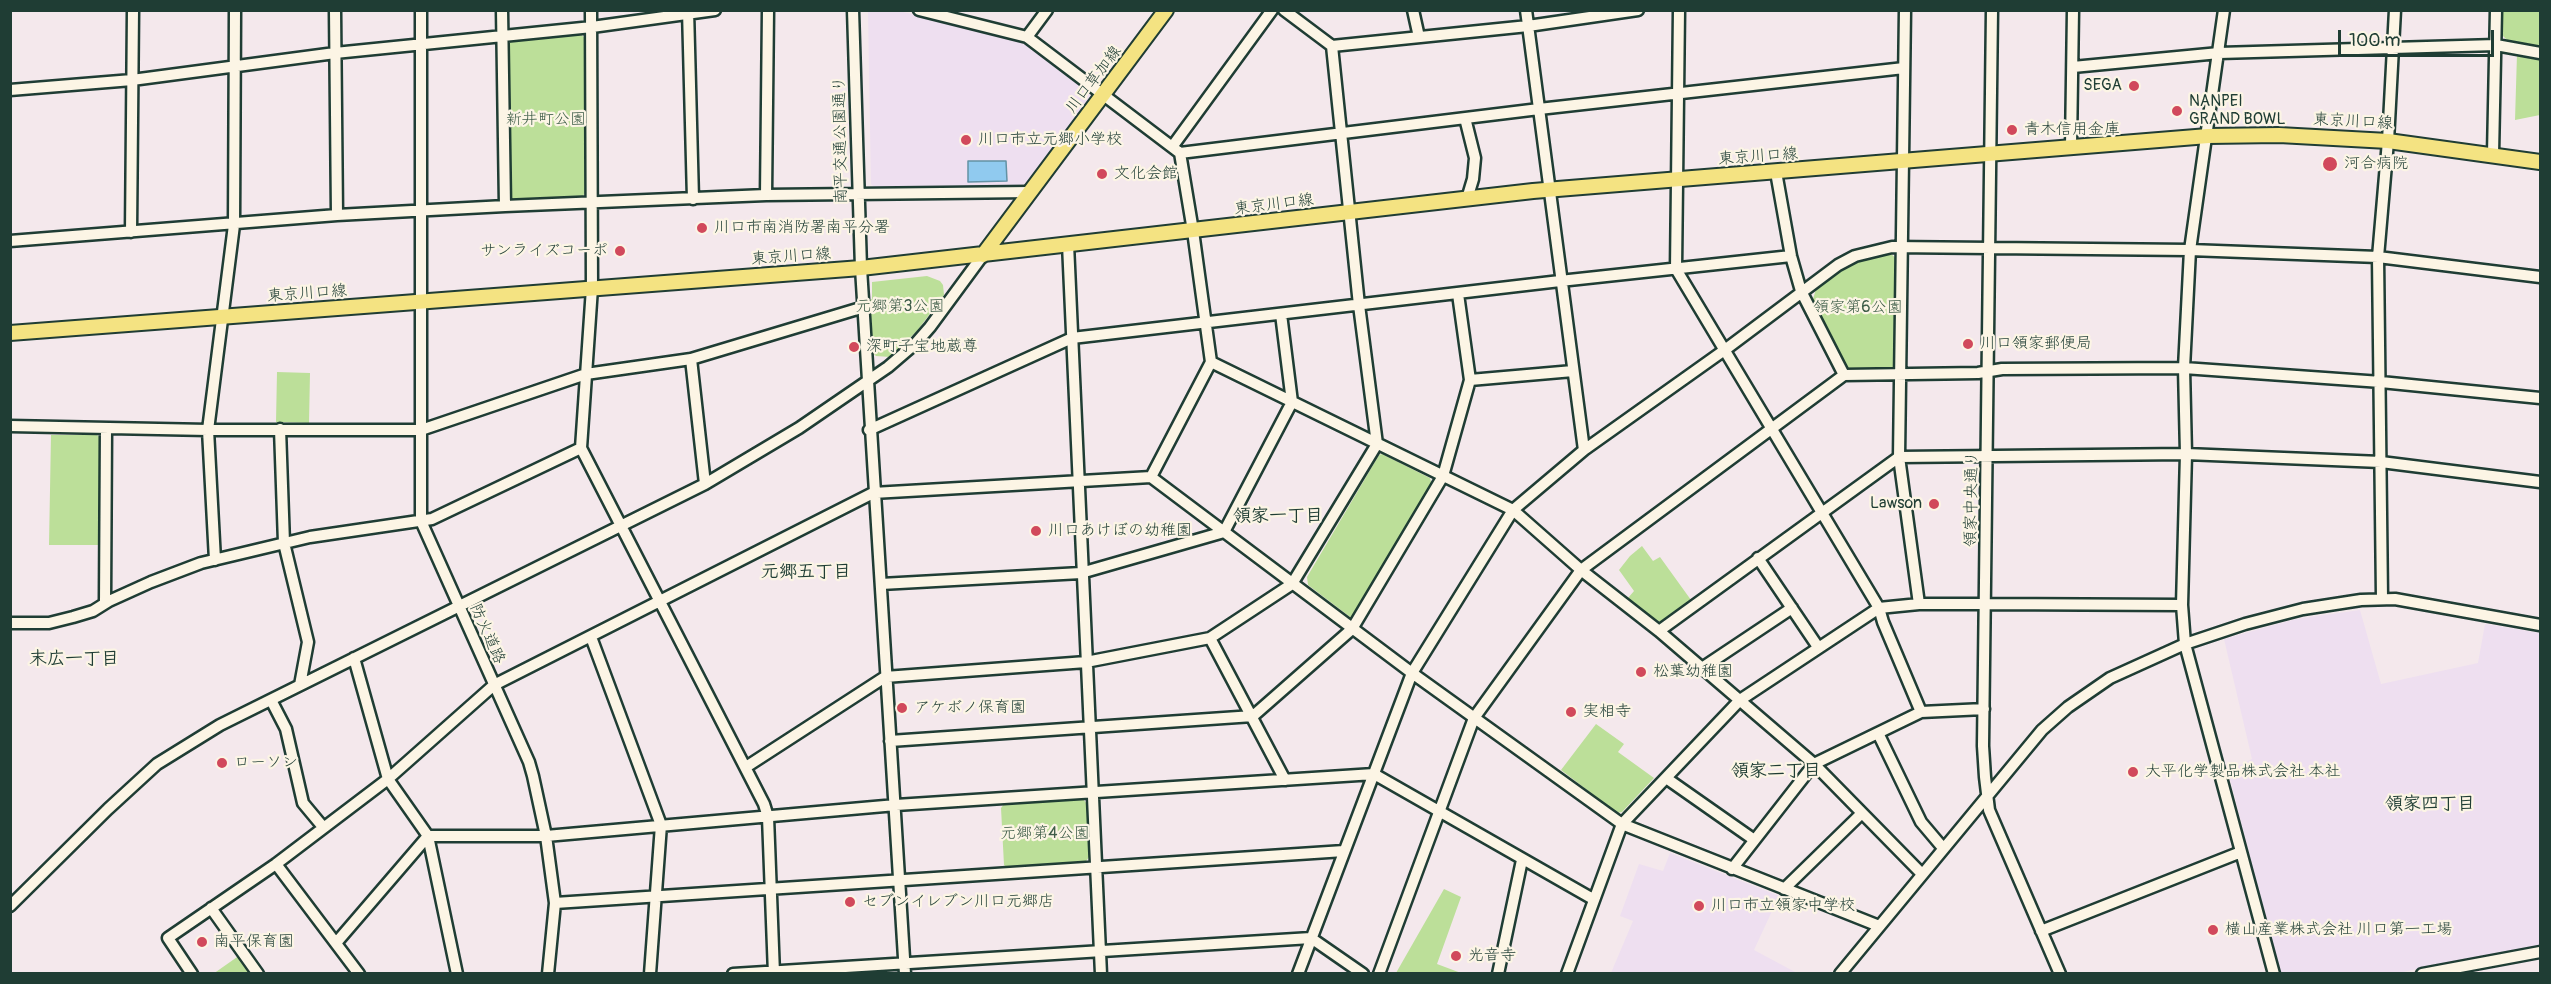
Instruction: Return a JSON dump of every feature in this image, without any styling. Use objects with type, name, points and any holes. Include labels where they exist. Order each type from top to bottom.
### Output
[{"type":"main road","name":"川口草加線","points":[[983,255],[1166,10]]},
{"type":"main road","name":"東京川口線","points":[[10,333],[861,268],[1548,189],[2208,136],[2278,135],[2388,141],[2493,153],[2541,162]]},
{"type":"street","points":[[131,232],[133,10]]},
{"type":"street","points":[[215,560],[208,430],[234,225],[234,10]]},
{"type":"street","points":[[335,10],[337,215]]},
{"type":"street","name":"防火道路","points":[[421,10],[421,521],[529,762],[546,836],[555,903],[548,974]]},
{"type":"street","points":[[502,10],[505,206]]},
{"type":"street","points":[[591,10],[592,288],[581,448],[746,767],[768,816],[774,972]]},
{"type":"street","points":[[10,90],[132,80],[234,65],[591,27],[715,10]]},
{"type":"street","points":[[766,195],[768,10]]},
{"type":"street","name":"南平交通公園通り","points":[[853,10],[858,194],[869,430],[896,805],[904,968]]},
{"type":"street","points":[[1027,37],[1047,10]]},
{"type":"street","points":[[1176,150],[1272,10]]},
{"type":"street","points":[[1284,10],[1332,46],[1528,26],[1638,10]]},
{"type":"street","points":[[1413,10],[1419,37]]},
{"type":"street","points":[[1526,10],[1584,450]]},
{"type":"street","points":[[1679,10],[1676,269],[1879,608],[1882,622],[1921,712]]},
{"type":"street","points":[[1905,10],[1899,456],[1919,604]]},
{"type":"street","name":"領家中央通り","points":[[1992,10],[1983,746],[1989,810],[2060,974]]},
{"type":"street","points":[[2072,146],[2073,10]]},
{"type":"street","points":[[2224,10],[2208,136],[2190,249],[2184,368],[2186,454],[2182,605],[2185,644],[2274,974]]},
{"type":"street","points":[[2382,598],[2378,257],[2388,141],[2395,10]]},
{"type":"street","points":[[2493,153],[2496,10]]},
{"type":"street","points":[[921,11],[1027,37],[1176,150],[1193,231],[1211,362],[1150,477]]},
{"type":"street","points":[[688,12],[693,199]]},
{"type":"street","points":[[2073,67],[2219,52],[2496,45],[2541,53]]},
{"type":"street","points":[[746,767],[885,677],[1086,662],[1210,638],[1292,584],[1377,444],[1359,305],[1332,46]]},
{"type":"street","points":[[1176,150],[1905,68]]},
{"type":"street","points":[[1465,118],[1475,158],[1473,179],[1467,199]]},
{"type":"street","points":[[1776,172],[1791,256],[1801,291],[1844,375]]},
{"type":"street","points":[[10,241],[421,210],[766,195],[1030,192]]},
{"type":"street","points":[[1068,244],[1080,481],[1081,573],[1101,974]]},
{"type":"street","points":[[1298,974],[1412,674],[1513,510],[1584,450],[1726,349],[1801,291],[1855,255],[1876,249],[1902,247],[2190,249],[2378,257],[2541,277]]},
{"type":"street","points":[[10,906],[108,808],[157,764],[220,725],[622,526],[705,484],[770,447],[867,381],[916,344],[983,255]]},
{"type":"street","points":[[869,430],[1072,338],[1791,256]]},
{"type":"street","points":[[890,741],[1253,716],[1352,629],[1443,476],[1470,380],[1458,294]]},
{"type":"street","points":[[10,426],[208,430],[421,430],[586,374],[690,359],[864,307]]},
{"type":"street","points":[[881,584],[1081,573],[1224,532],[1292,402],[1281,314]]},
{"type":"street","points":[[690,359],[705,484]]},
{"type":"street","points":[[1211,362],[1513,510],[1581,570],[1659,631],[1814,764],[1922,874]]},
{"type":"street","points":[[1379,974],[1474,718],[1581,570],[1844,375],[2184,368],[2381,382],[2541,398]]},
{"type":"street","points":[[1470,380],[1573,371]]},
{"type":"street","points":[[105,603],[106,428]]},
{"type":"street","points":[[280,429],[284,543],[308,642],[300,685]]},
{"type":"street","points":[[10,623],[49,623],[93,610],[151,582],[215,560],[310,537],[432,519],[581,448]]},
{"type":"street","points":[[1659,631],[1899,456],[2186,454],[2381,462],[2541,482]]},
{"type":"street","points":[[192,974],[168,938],[276,864],[388,779],[494,685],[873,493],[1150,477],[1412,674],[1622,824],[1879,926]]},
{"type":"street","points":[[1758,558],[1818,647]]},
{"type":"street","points":[[1840,974],[2042,730],[2068,707],[2110,678],[2185,644],[2275,615],[2382,598],[2541,625]]},
{"type":"street","points":[[1567,974],[1622,824],[1740,700],[1879,608],[1919,604],[1986,603],[2182,605]]},
{"type":"street","points":[[1702,668],[1792,608]]},
{"type":"street","points":[[591,637],[661,825],[651,974]]},
{"type":"street","points":[[1210,638],[1285,780]]},
{"type":"street","points":[[354,658],[388,779],[428,836],[457,974]]},
{"type":"street","points":[[272,700],[286,729],[303,803],[323,827]]},
{"type":"street","points":[[1732,869],[1753,839],[1814,764],[1921,712],[1984,709]]},
{"type":"street","points":[[1878,732],[1921,822],[1943,849]]},
{"type":"street","points":[[336,943],[428,836],[546,836],[896,805],[1374,774],[1593,899]]},
{"type":"street","points":[[1666,778],[1753,839]]},
{"type":"street","points":[[1784,889],[1862,813]]},
{"type":"street","points":[[555,903],[1344,851]]},
{"type":"street","points":[[2041,931],[2241,852]]},
{"type":"street","points":[[1498,974],[1522,860]]},
{"type":"street","points":[[276,864],[359,974]]},
{"type":"street","points":[[211,908],[258,974]]},
{"type":"street","points":[[733,974],[904,968],[1100,951],[1311,938],[1363,974]]},
{"type":"street","points":[[2422,974],[2541,952]]},
{"type":"shaded area","name":"川口市立元郷小学校","points":[[868,11],[899,11],[1019,39],[1092,90],[1093,97],[1029,182],[1022,185],[875,188],[871,184]]},
{"type":"shaded area","points":[[2360,610],[2381,684],[2478,663],[2485,624],[2540,633],[2540,947],[2447,962],[2399,973],[2280,973],[2228,771],[2252,759],[2224,639],[2296,619]]},
{"type":"shaded area","name":"川口市立領家中学校","points":[[1670,853],[1779,896],[1754,950],[1797,973],[1611,973],[1633,921],[1620,916],[1639,864],[1663,871]]},
{"type":"green space","points":[[2503,11],[2540,11],[2540,47],[2508,41],[2503,36]]},
{"type":"green space","name":"新井町公園","points":[[579,33],[585,38],[585,193],[580,200],[513,202],[508,197],[507,46],[513,39]]},
{"type":"green space","points":[[2517,54],[2540,58],[2540,115],[2515,120]]},
{"type":"green space","name":"領家第6公園","points":[[1891,254],[1897,259],[1896,364],[1891,370],[1851,370],[1844,366],[1811,306],[1816,289],[1848,266],[1873,256]]},
{"type":"green space","name":"元郷第3公園","points":[[927,276],[940,281],[944,295],[917,331],[890,357],[876,356],[873,353],[870,300],[872,299],[872,282]]},
{"type":"green space","points":[[277,372],[310,373],[309,423],[276,422]]},
{"type":"green space","points":[[51,435],[97,435],[102,439],[101,545],[49,545]]},
{"type":"green space","points":[[1382,454],[1430,478],[1432,485],[1355,616],[1350,617],[1308,585],[1307,577],[1379,455]]},
{"type":"green space","points":[[1642,546],[1653,561],[1660,557],[1691,600],[1663,622],[1654,621],[1628,598],[1634,591],[1619,570]]},
{"type":"green space","points":[[1596,724],[1624,744],[1618,752],[1654,778],[1622,812],[1617,813],[1561,770]]},
{"type":"green space","name":"元郷第4公園","points":[[1083,799],[1087,804],[1089,857],[1084,864],[1008,869],[1004,865],[1001,808],[1004,804]]},
{"type":"green space","points":[[1444,889],[1461,897],[1437,964],[1461,973],[1396,973]]},
{"type":"green space","points":[[240,955],[253,974],[213,974]]},
{"type":"water","points":[[968,161],[1006,161],[1007,181],[968,182]]},
{"type":"place","name":"SEGA","points":[[2134,86]]},
{"type":"place","name":"NANPEI GRAND BOWL","points":[[2177,111]]},
{"type":"place","name":"青木信用金庫","points":[[2012,130]]},
{"type":"place","name":"川口市立元郷小学校","points":[[966,140]]},
{"type":"place","name":"河合病院","points":[[2330,164]]},
{"type":"place","name":"文化会館","points":[[1102,174]]},
{"type":"place","name":"川口市南消防署南平分署","points":[[702,228]]},
{"type":"place","name":"サンライズコーポ","points":[[620,251]]},
{"type":"place","name":"川口領家郵便局","points":[[1968,344]]},
{"type":"place","name":"深町子宝地蔵尊","points":[[854,347]]},
{"type":"place","name":"Lawson","points":[[1934,504]]},
{"type":"place","name":"川口あけぼの幼稚園","points":[[1036,531]]},
{"type":"place","name":"松葉幼稚園","points":[[1641,672]]},
{"type":"place","name":"アケボノ保育園","points":[[902,708]]},
{"type":"place","name":"実相寺","points":[[1571,712]]},
{"type":"place","name":"ローソン","points":[[222,763]]},
{"type":"place","name":"大平化学製品株式会社 本社","points":[[2133,772]]},
{"type":"place","name":"セブンイレブン川口元郷店","points":[[850,902]]},
{"type":"place","name":"川口市立領家中学校","points":[[1699,906]]},
{"type":"place","name":"横山産業株式会社 川口第一工場","points":[[2213,930]]},
{"type":"place","name":"南平保育園","points":[[202,942]]},
{"type":"place","name":"光音寺","points":[[1456,956]]},
{"type":"district","name":"領家一丁目","points":[[1278,516]]},
{"type":"district","name":"元郷五丁目","points":[[806,572]]},
{"type":"district","name":"末広一丁目","points":[[74,659]]},
{"type":"district","name":"領家二丁目","points":[[1776,771]]},
{"type":"district","name":"領家四丁目","points":[[2430,804]]}]
